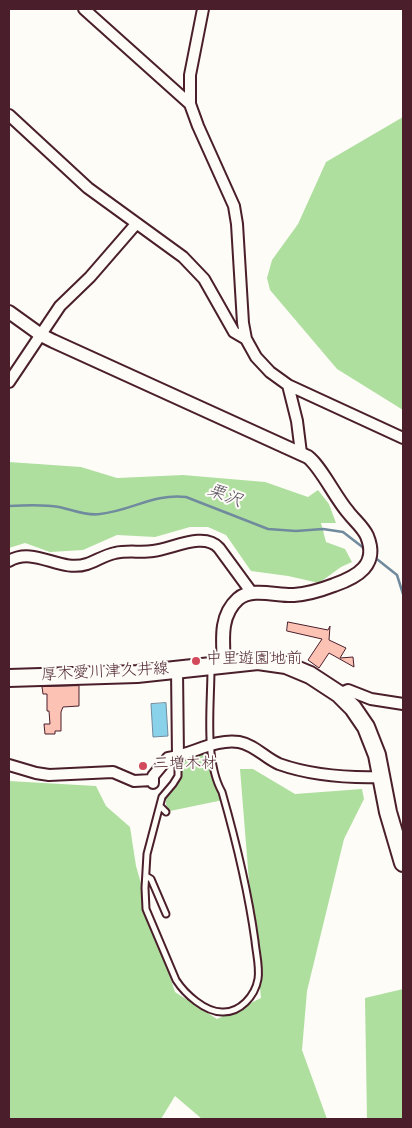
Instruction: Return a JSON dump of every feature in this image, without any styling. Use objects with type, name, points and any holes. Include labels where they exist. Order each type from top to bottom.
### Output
[{"type":"main road","name":"厚木愛川津久井線","points":[[9,678],[97,677],[258,661],[286,665],[315,677],[340,694],[353,708],[366,727],[374,746],[388,812],[403,863]]},
{"type":"street","points":[[84,9],[190,104]]},
{"type":"street","points":[[203,9],[190,75],[190,104],[234,206],[244,323],[246,339],[251,350],[262,365],[288,386],[403,438]]},
{"type":"street","points":[[9,115],[78,179],[197,270],[212,292],[234,332],[246,339]]},
{"type":"street","points":[[9,382],[60,306],[86,281],[136,224]]},
{"type":"street","points":[[9,312],[41,335],[301,453],[313,461],[336,498],[366,535],[370,552],[365,567],[357,575],[314,592],[292,595],[252,593],[239,598],[226,616],[218,665]]},
{"type":"street","points":[[288,386],[301,453]]},
{"type":"street","points":[[9,561],[16,557],[27,555],[64,564],[83,565],[109,554],[153,552],[185,543],[208,541],[219,548],[252,593]]},
{"type":"street","points":[[177,670],[178,756]]},
{"type":"street","points":[[340,694],[348,690],[371,699],[403,704]]},
{"type":"street","points":[[9,765],[49,775],[113,772],[134,781],[152,782],[153,776],[168,758],[210,746],[238,742],[253,747],[269,759],[288,766],[345,776],[382,777]]},
{"type":"lane","points":[[178,756],[178,776],[174,784],[162,797],[147,854],[146,909],[178,984],[194,998],[215,1012],[226,1012],[240,1007],[246,1002],[255,987],[258,971],[250,904],[244,874],[222,792],[215,780],[210,746],[218,665]]},
{"type":"lane","points":[[160,806],[166,812]]},
{"type":"lane","points":[[146,876],[152,879],[166,914]]},
{"type":"green space","points":[[403,117],[403,410],[337,369],[270,290],[267,278],[272,260],[298,224],[326,162]]},
{"type":"green space","points":[[9,462],[81,467],[117,478],[183,475],[265,482],[308,497],[318,490],[329,504],[336,523],[321,523],[326,542],[345,549],[352,562],[341,567],[319,583],[288,576],[251,571],[226,535],[208,527],[190,527],[155,537],[117,535],[83,550],[50,552],[25,543],[9,548]]},
{"type":"green space","points":[[206,751],[210,753],[214,780],[223,800],[170,811],[166,805],[166,798],[178,781],[181,771],[181,760]]},
{"type":"green space","points":[[240,769],[253,769],[295,794],[362,789],[364,799],[344,839],[307,991],[302,1050],[327,1119],[202,1119],[175,1096],[161,1119],[9,1119],[9,781],[96,786],[106,806],[130,827],[136,866],[175,992],[217,1019],[261,998]]},
{"type":"green space","points":[[403,989],[403,1119],[367,1119],[365,998]]},
{"type":"water","points":[[166,703],[168,736],[153,737],[151,704]]},
{"type":"building","points":[[288,622],[328,630],[330,626],[329,640],[346,648],[340,658],[353,657],[354,667],[329,653],[319,668],[308,660],[322,639],[287,631]]},
{"type":"building","points":[[79,686],[79,706],[63,707],[61,712],[61,731],[55,731],[55,734],[45,734],[44,724],[50,724],[49,711],[47,711],[47,694],[43,694],[42,687]]},
{"type":"waterway","name":"栗沢","points":[[9,506],[47,505],[95,514],[122,510],[163,498],[174,496],[186,497],[268,529],[296,531],[323,529],[343,532],[365,549]]},
{"type":"waterway","name":"栗沢","points":[[373,556],[397,575],[403,594]]},
{"type":"place","name":"中里遊園地前","points":[[196,661]]},
{"type":"place","name":"三増木材","points":[[143,766]]}]
